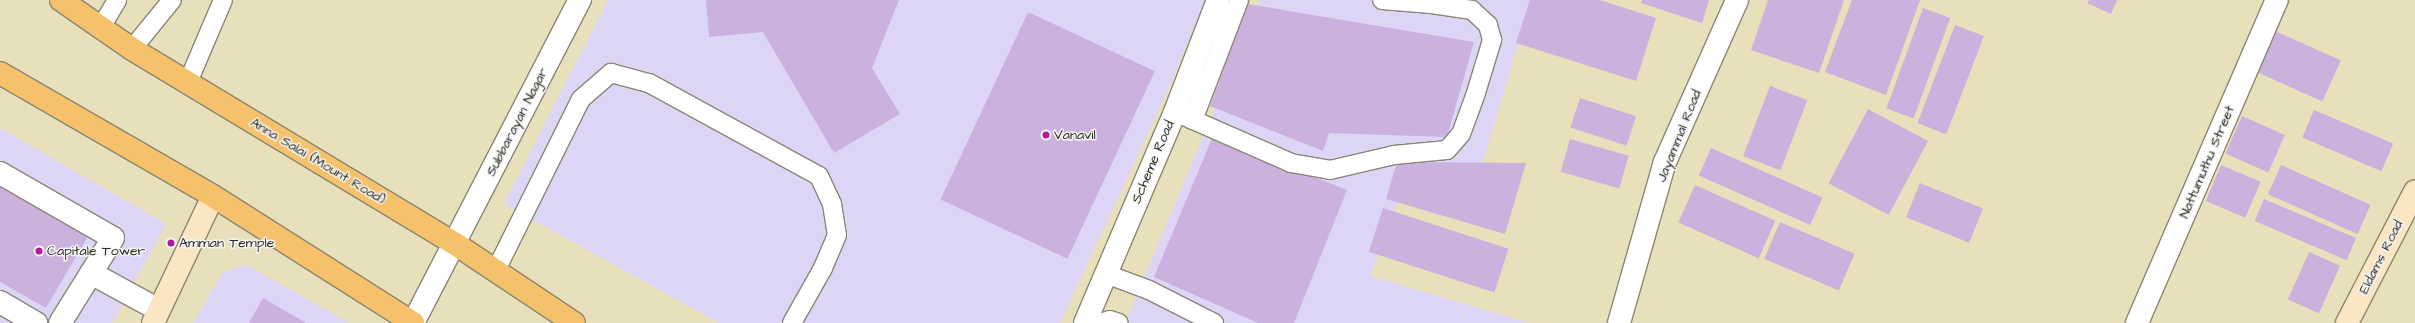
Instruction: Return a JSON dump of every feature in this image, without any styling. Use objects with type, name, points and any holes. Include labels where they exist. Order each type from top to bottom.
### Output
[{"type":"main road","name":"Anna Salai (Mount Road)","points":[[61,0],[132,49],[454,243],[574,323]]},
{"type":"main road","points":[[0,73],[213,196],[413,323]]},
{"type":"main road","name":"Eldams Road","points":[[2347,323],[2415,191]]},
{"type":"main road","points":[[156,317],[213,196]]},
{"type":"street","name":"Subbarayan Nagar","points":[[413,323],[580,0]]},
{"type":"street","name":"Scheme Road","points":[[1085,323],[1106,274],[1184,116],[1218,0]]},
{"type":"street","name":"Jayammal Road","points":[[1619,323],[1665,162],[1738,0]]},
{"type":"street","name":"Nattumuthu Street","points":[[2137,323],[2277,0]]},
{"type":"street","points":[[0,173],[113,238],[60,323]]},
{"type":"street","points":[[91,273],[156,317]]},
{"type":"street","points":[[0,302],[36,323]]},
{"type":"lane","points":[[101,27],[117,0]]},
{"type":"lane","points":[[132,49],[172,0]]},
{"type":"lane","points":[[188,82],[223,0]]},
{"type":"lane","points":[[1239,0],[1184,116],[1291,163],[1330,170],[1394,155],[1447,150],[1461,134],[1475,96],[1492,40],[1488,25],[1472,10],[1431,4],[1382,0]]},
{"type":"lane","points":[[496,272],[580,99],[611,73],[649,83],[819,176],[832,204],[837,235],[823,268],[792,323]]},
{"type":"lane","points":[[1106,274],[1148,290],[1214,323]]},
{"type":"lane","points":[[1100,323],[1110,320],[1119,323]]},
{"type":"shaded area","points":[[608,0],[1205,0],[1171,83],[1060,323],[719,323],[504,204]]},
{"type":"shaded area","points":[[1260,0],[1531,0],[1482,166],[1409,172],[1370,276],[1529,323],[1125,323]]},
{"type":"shaded area","points":[[0,128],[166,224],[112,323],[0,323]]},
{"type":"shaded area","points":[[247,265],[349,323],[193,323],[223,272]]},
{"type":"building","points":[[706,0],[899,0],[872,68],[900,114],[834,153],[763,32],[709,37]]},
{"type":"building","points":[[1530,0],[1600,0],[1656,18],[1636,81],[1516,43]]},
{"type":"building","points":[[1642,0],[1709,0],[1702,23],[1641,3]]},
{"type":"building","points":[[1768,0],[1844,0],[1819,73],[1751,50]]},
{"type":"building","points":[[1852,0],[1920,0],[1886,95],[1825,72]]},
{"type":"building","points":[[2089,0],[2117,0],[2111,14],[2087,3]]},
{"type":"building","points":[[1248,4],[1474,42],[1447,137],[1329,133],[1323,151],[1210,106]]},
{"type":"building","points":[[1923,8],[1950,18],[1914,118],[1886,109]]},
{"type":"building","name":"Vanavil","points":[[1028,12],[1155,71],[1067,259],[941,200]]},
{"type":"building","points":[[1955,25],[1984,36],[1946,134],[1917,123]]},
{"type":"building","points":[[2275,31],[2341,60],[2322,101],[2257,72]]},
{"type":"building","points":[[1770,86],[1807,100],[1780,170],[1743,156]]},
{"type":"building","points":[[1580,98],[1636,116],[1627,146],[1570,127]]},
{"type":"building","points":[[1868,109],[1928,141],[1889,215],[1829,183]]},
{"type":"building","points":[[2314,110],[2393,144],[2381,171],[2302,138]]},
{"type":"building","points":[[2242,116],[2285,135],[2268,173],[2225,153]]},
{"type":"building","points":[[1213,136],[1347,190],[1294,323],[1258,323],[1154,277]]},
{"type":"building","points":[[1570,139],[1629,156],[1619,188],[1561,172]]},
{"type":"building","points":[[1711,148],[1822,198],[1810,225],[1699,175]]},
{"type":"building","points":[[1397,162],[1526,163],[1505,234],[1386,199]]},
{"type":"building","name":"Capitale Tower","points":[[0,165],[97,221],[46,308],[0,282]]},
{"type":"building","points":[[2221,165],[2261,182],[2245,218],[2206,201]]},
{"type":"building","points":[[2281,165],[2371,205],[2358,234],[2268,194]]},
{"type":"building","points":[[1920,183],[1983,208],[1969,243],[1906,217]]},
{"type":"building","points":[[1695,185],[1775,221],[1759,258],[1678,222]]},
{"type":"building","points":[[2264,199],[2356,238],[2347,260],[2255,221]]},
{"type":"building","points":[[1383,208],[1509,249],[1494,293],[1369,252]]},
{"type":"building","points":[[1780,222],[1855,254],[1839,290],[1764,259]]},
{"type":"building","points":[[2309,252],[2340,266],[2319,313],[2288,300]]},
{"type":"building","points":[[263,298],[306,323],[249,323]]},
{"type":"place","name":"Vanavil","points":[[1046,135]]},
{"type":"place","name":"Amman Temple","points":[[171,243]]},
{"type":"place","name":"Capitale Tower","points":[[39,251]]}]
